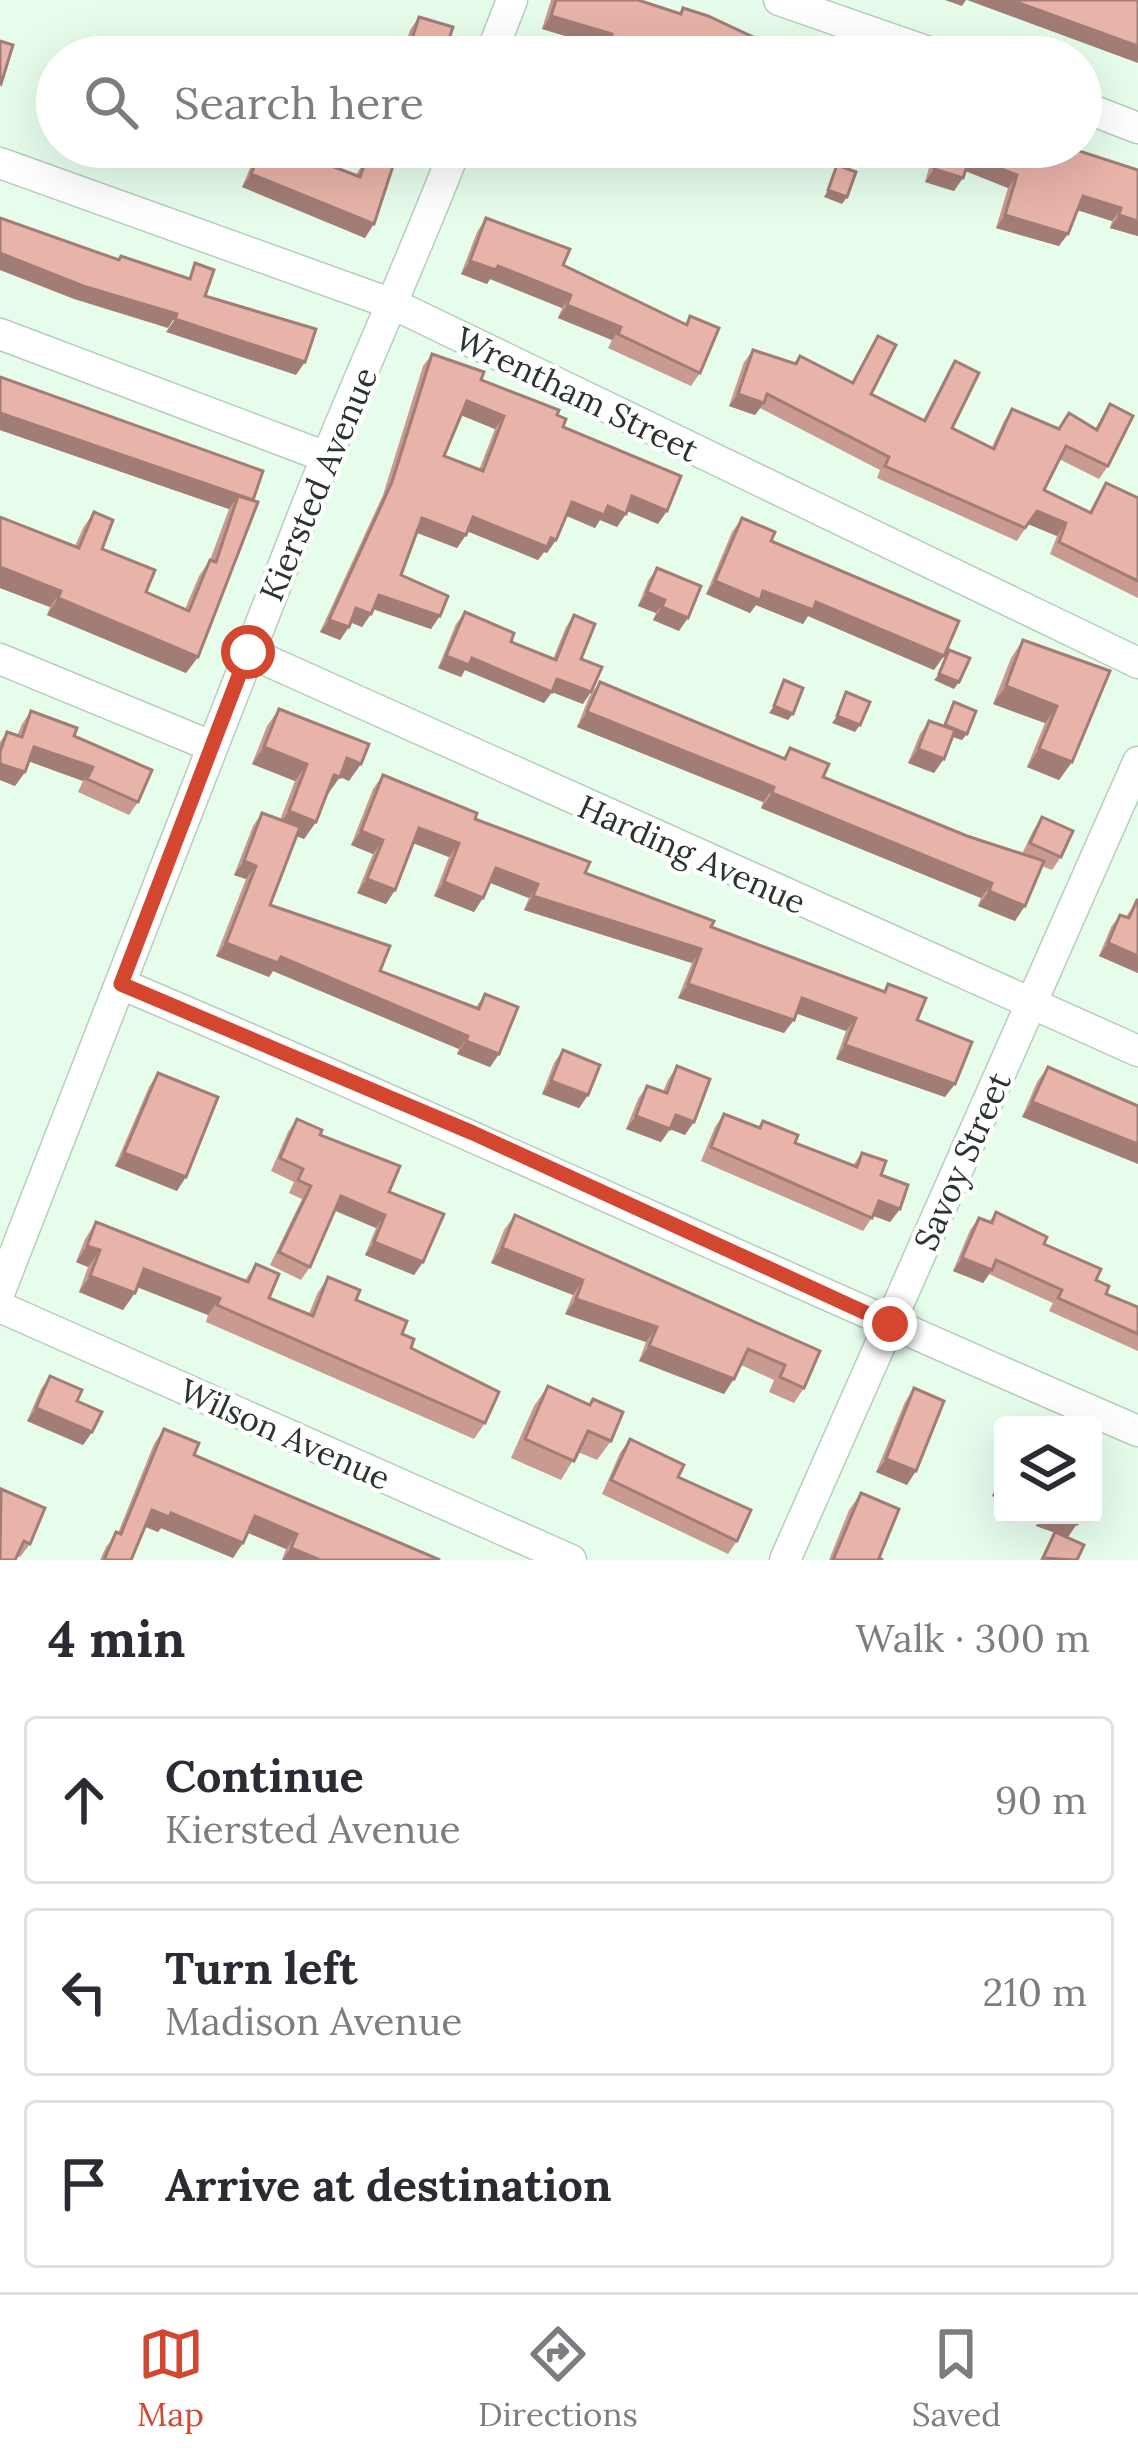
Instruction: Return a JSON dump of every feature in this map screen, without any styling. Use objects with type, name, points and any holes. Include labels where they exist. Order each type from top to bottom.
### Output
[{"type":"street","points":[[498,36],[512,0]]},
{"type":"street","points":[[779,0],[883,36]]},
{"type":"street","points":[[1102,114],[1138,128]]},
{"type":"street","name":"Wrentham Street","points":[[0,163],[395,305],[1138,663]]},
{"type":"street","name":"Kiersted Avenue","points":[[0,1291],[248,652],[448,168]]},
{"type":"street","points":[[0,334],[326,457]]},
{"type":"street","name":"Harding Avenue","points":[[248,652],[1138,1051]]},
{"type":"street","points":[[0,659],[211,746]]},
{"type":"street","name":"Savoy Street","points":[[785,1560],[1138,762]]},
{"type":"street","points":[[121,984],[473,1133],[890,1324],[1138,1430]]},
{"type":"street","name":"Wilson Avenue","points":[[0,1307],[571,1560]]},
{"type":"building","points":[[556,0],[638,0],[681,14],[683,8],[751,36],[611,36],[551,16]]},
{"type":"building","points":[[1011,0],[1138,0],[1138,46]]},
{"type":"building","points":[[419,17],[453,27],[450,36],[413,36]]},
{"type":"building","points":[[0,41],[13,45],[1,84],[0,83]]},
{"type":"building","points":[[1102,158],[1138,170],[1138,221],[1119,215],[1121,208],[1083,196],[1068,234],[1005,215],[1017,175],[999,168],[1102,168]]},
{"type":"building","points":[[253,168],[337,168],[360,177],[363,168],[392,168],[374,224],[251,174]]},
{"type":"building","points":[[836,168],[856,172],[847,197],[828,190]]},
{"type":"building","points":[[934,168],[966,168],[963,178]]},
{"type":"building","points":[[0,218],[119,260],[121,256],[190,279],[195,263],[214,270],[205,296],[316,329],[305,362],[0,253]]},
{"type":"building","points":[[486,218],[570,249],[563,265],[687,325],[690,316],[719,328],[700,373],[618,334],[621,327],[567,305],[571,295],[498,266],[496,270],[470,261]]},
{"type":"building","points":[[878,336],[896,345],[871,394],[925,421],[955,361],[979,373],[952,428],[994,449],[1012,409],[1059,429],[1069,413],[1097,430],[1110,404],[1133,416],[1108,466],[1066,446],[1044,490],[1091,513],[1106,483],[1138,498],[1138,581],[1059,542],[1066,523],[1037,511],[1025,528],[885,466],[889,457],[767,394],[764,403],[738,394],[753,350],[796,364],[800,356],[853,383]]},
{"type":"building","points":[[432,354],[484,372],[481,380],[559,410],[557,415],[566,419],[563,427],[681,476],[667,511],[632,496],[626,514],[608,506],[604,515],[572,502],[556,540],[551,538],[547,547],[473,517],[466,535],[422,518],[401,575],[448,596],[440,616],[379,595],[371,614],[356,608],[349,627],[329,620],[392,482]],"holes":[[[467,401],[504,416],[483,471],[444,456]]]},
{"type":"building","points":[[0,377],[263,471],[253,500],[0,413]]},
{"type":"building","points":[[238,496],[258,502],[198,657],[58,598],[61,591],[0,567],[0,517],[79,548],[94,512],[113,520],[102,549],[155,570],[146,592],[189,611],[210,560],[216,562]]},
{"type":"building","points":[[742,518],[775,532],[771,541],[959,621],[944,656],[816,602],[813,610],[763,591],[760,600],[715,581]]},
{"type":"building","points":[[657,568],[701,586],[688,618],[662,607],[665,600],[647,592]]},
{"type":"building","points":[[465,612],[514,633],[511,642],[556,660],[574,615],[595,624],[581,659],[602,667],[591,692],[557,679],[552,692],[472,658],[469,665],[446,656]]},
{"type":"building","points":[[1023,640],[1110,671],[1072,762],[1039,749],[1057,706],[1006,686]]},
{"type":"building","points":[[949,650],[970,658],[959,682],[939,674]]},
{"type":"building","points":[[784,680],[803,688],[793,714],[774,706]]},
{"type":"building","points":[[600,682],[785,759],[790,748],[829,764],[823,777],[967,836],[1044,861],[1025,906],[989,891],[992,883],[772,793],[774,787],[587,712]]},
{"type":"building","points":[[846,692],[870,702],[860,725],[837,716]]},
{"type":"building","points":[[954,702],[976,711],[967,734],[945,725]]},
{"type":"building","points":[[279,709],[369,744],[361,764],[347,758],[340,777],[334,775],[316,822],[289,811],[307,764],[264,747]]},
{"type":"building","points":[[31,711],[77,728],[74,736],[152,770],[138,802],[87,779],[93,767],[34,747],[25,772],[0,764],[7,732],[22,737]]},
{"type":"building","points":[[929,721],[955,730],[944,759],[918,749]]},
{"type":"building","points":[[383,775],[477,813],[475,819],[590,862],[585,873],[714,921],[711,927],[885,992],[888,984],[926,998],[917,1020],[972,1042],[955,1084],[845,1045],[856,1018],[802,998],[794,1020],[688,984],[701,949],[533,896],[538,884],[496,868],[483,898],[444,882],[459,843],[419,828],[395,890],[367,879],[383,840],[361,831]]},
{"type":"building","points":[[262,813],[300,827],[270,905],[390,946],[380,971],[479,1009],[485,994],[518,1007],[499,1054],[466,1041],[468,1036],[281,957],[278,963],[226,943],[256,866],[244,861]]},
{"type":"building","points":[[1042,817],[1073,831],[1061,857],[1030,843]]},
{"type":"building","points":[[1138,900],[1138,956],[1108,943],[1120,915],[1129,918]]},
{"type":"building","points":[[563,1050],[600,1065],[588,1095],[551,1081]]},
{"type":"building","points":[[677,1066],[710,1079],[694,1122],[676,1115],[670,1129],[636,1116],[647,1086],[667,1093]]},
{"type":"building","points":[[1048,1067],[1138,1106],[1138,1144],[1032,1102]]},
{"type":"building","points":[[158,1073],[218,1097],[186,1177],[124,1153]]},
{"type":"building","points":[[724,1114],[760,1128],[763,1121],[798,1135],[795,1143],[857,1167],[862,1153],[886,1161],[881,1175],[908,1185],[900,1209],[879,1201],[872,1218],[711,1147]]},
{"type":"building","points":[[297,1119],[322,1130],[320,1135],[400,1166],[389,1192],[444,1214],[423,1262],[374,1242],[385,1215],[341,1196],[310,1267],[279,1252],[311,1186],[298,1180],[303,1169],[280,1158]]},
{"type":"building","points":[[996,1212],[1047,1237],[1044,1244],[1101,1269],[1096,1280],[1109,1286],[1106,1294],[1138,1307],[1138,1334],[1058,1298],[1062,1290],[996,1260],[992,1270],[962,1258],[979,1218],[992,1223]]},
{"type":"building","points":[[515,1215],[820,1351],[804,1388],[780,1377],[785,1365],[748,1349],[734,1379],[649,1346],[657,1327],[576,1299],[583,1280],[502,1248]]},
{"type":"building","points":[[96,1222],[248,1282],[256,1264],[279,1274],[269,1298],[313,1316],[328,1277],[360,1290],[356,1300],[407,1321],[402,1334],[414,1339],[411,1348],[499,1392],[485,1423],[217,1305],[220,1298],[144,1269],[135,1293],[90,1276],[100,1250],[87,1246]]},
{"type":"building","points":[[50,1376],[82,1390],[77,1401],[102,1412],[92,1432],[36,1408]]},
{"type":"building","points":[[548,1386],[590,1405],[593,1399],[623,1412],[611,1441],[588,1431],[574,1461],[525,1439]]},
{"type":"building","points":[[914,1388],[944,1401],[916,1471],[886,1459]]},
{"type":"building","points":[[164,1429],[199,1443],[194,1455],[440,1560],[320,1560],[291,1548],[297,1534],[255,1516],[243,1543],[171,1513],[169,1517],[152,1510],[131,1560],[104,1560],[116,1532],[121,1534]]},
{"type":"building","points":[[630,1439],[684,1465],[678,1477],[751,1510],[737,1541],[611,1480]]},
{"type":"building","points":[[1,1489],[45,1508],[30,1544],[24,1541],[15,1560],[0,1560]]},
{"type":"building","points":[[861,1493],[899,1509],[879,1558],[883,1560],[833,1560]]},
{"type":"building","points":[[1055,1532],[1084,1545],[1077,1560],[1043,1558]]},
{"type":"route","points":[[248,652],[121,984],[473,1133],[890,1324]]}]
